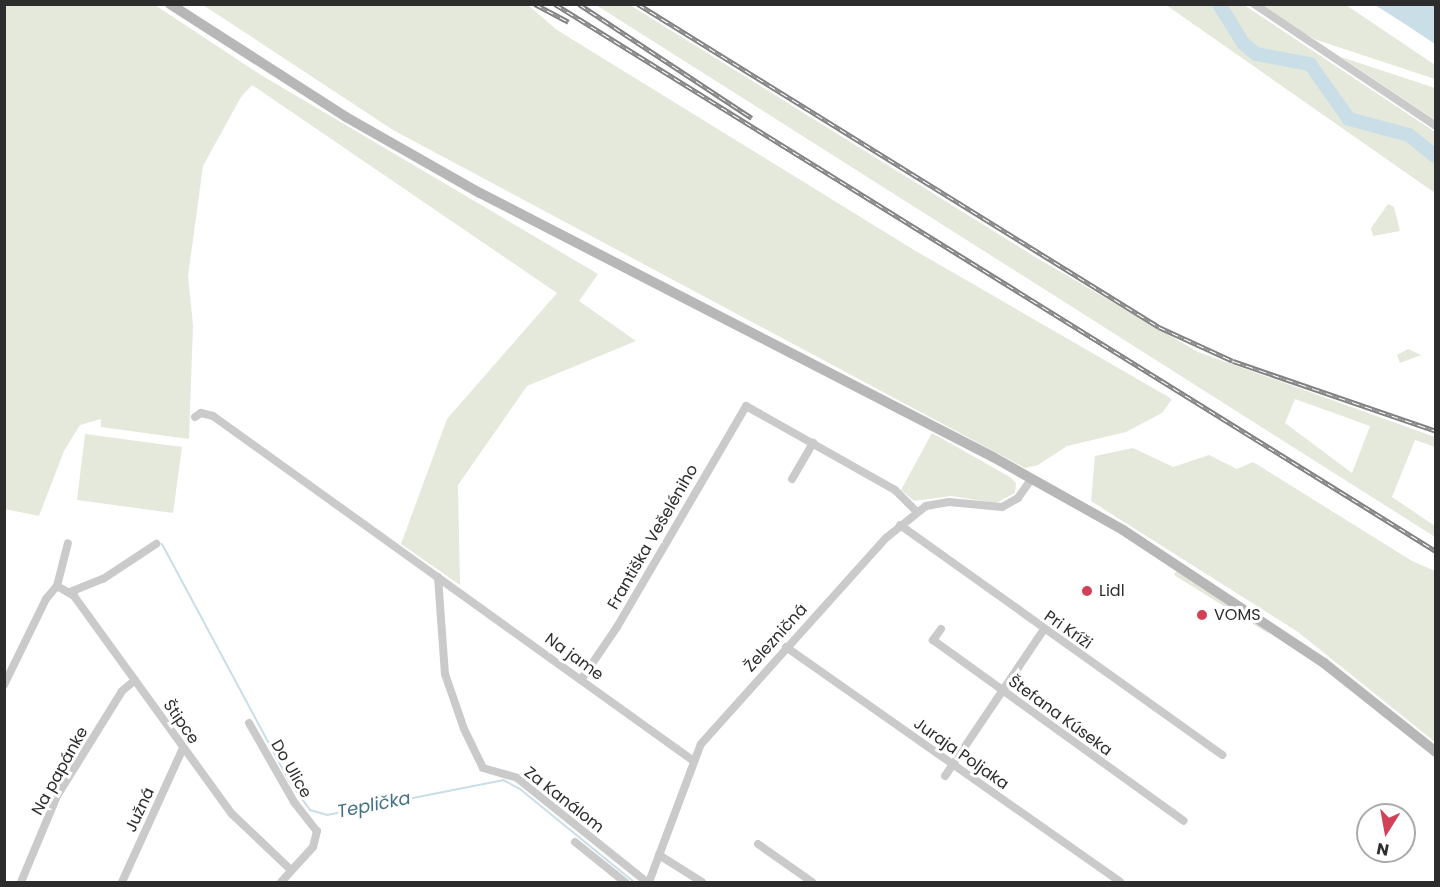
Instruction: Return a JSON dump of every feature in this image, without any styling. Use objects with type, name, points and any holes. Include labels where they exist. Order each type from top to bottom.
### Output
[{"type":"main road","points":[[171,4],[346,117],[480,193],[1032,478],[1123,530],[1275,628],[1436,752]]},
{"type":"street","points":[[1254,4],[1436,126]]},
{"type":"street","name":"Františka Vešeléniho","points":[[580,680],[617,627],[746,406],[813,443]]},
{"type":"street","name":"Na jame","points":[[195,417],[201,413],[213,416],[692,760]]},
{"type":"street","points":[[792,480],[813,443],[895,490],[916,512]]},
{"type":"street","name":"Železničná","points":[[648,882],[692,760],[711,730],[900,525],[916,512],[939,502],[1002,507],[1018,498],[1032,478]]},
{"type":"street","name":"Pri Kríži","points":[[900,525],[1222,755]]},
{"type":"street","points":[[4,685],[46,599],[57,586],[68,543]]},
{"type":"street","points":[[70,592],[104,579],[156,544]]},
{"type":"street","name":"Za Kanálom","points":[[438,577],[445,674],[464,729],[483,768],[517,778],[648,882]]},
{"type":"street","name":"Štipce","points":[[57,586],[70,592],[232,814],[290,869]]},
{"type":"street","name":"Štefana Kúseka","points":[[941,629],[933,640],[1184,821]]},
{"type":"street","points":[[945,776],[1044,629]]},
{"type":"street","name":"Juraja Poljaka","points":[[786,647],[1120,882]]},
{"type":"street","name":"Na papánke","points":[[21,882],[57,796],[122,691],[135,680]]},
{"type":"street","name":"Do Ulice","points":[[249,723],[294,802],[317,831],[313,847],[290,869],[281,882]]},
{"type":"street","name":"Južná","points":[[122,882],[183,748]]},
{"type":"street","points":[[575,842],[625,882]]},
{"type":"street","points":[[758,844],[812,882]]},
{"type":"street","points":[[659,855],[702,882]]},
{"type":"shaded area","points":[[4,5],[155,5],[261,75],[598,274],[579,301],[636,341],[527,386],[458,485],[460,585],[401,544],[447,419],[557,293],[252,85],[241,97],[203,166],[188,276],[193,325],[189,439],[101,427],[101,419],[80,425],[64,451],[39,516],[5,509]]},
{"type":"shaded area","points":[[203,5],[528,5],[557,30],[914,250],[1172,399],[1162,413],[1126,432],[1067,446],[1038,465],[1025,468],[393,130]]},
{"type":"shaded area","points":[[596,5],[630,5],[1037,258],[1198,352],[1435,437],[1435,447],[1415,440],[1392,497],[1435,526],[1435,537]],"holes":[[[1295,399],[1370,426],[1352,473],[1285,423]]]},
{"type":"shaded area","points":[[1166,5],[1244,5],[1435,132],[1435,193]]},
{"type":"shaded area","points":[[1249,5],[1346,5],[1435,65],[1435,79],[1317,40]]},
{"type":"shaded area","points":[[1341,57],[1435,88],[1435,120]]},
{"type":"shaded area","points":[[1388,204],[1394,207],[1400,231],[1373,236],[1371,228]]},
{"type":"shaded area","points":[[1408,349],[1421,355],[1400,363],[1397,355]]},
{"type":"shaded area","points":[[932,433],[1010,477],[1016,483],[1015,493],[996,503],[951,496],[914,501],[901,490]]},
{"type":"shaded area","points":[[85,434],[182,447],[173,513],[77,500]]},
{"type":"shaded area","points":[[1133,448],[1173,467],[1209,455],[1237,469],[1253,462],[1412,561],[1435,571],[1435,742],[1298,632],[1091,501],[1095,456]]},
{"type":"shaded area","points":[[1176,571],[1268,632],[1269,634],[1174,575]]},
{"type":"water","points":[[1375,5],[1435,5],[1435,44],[1408,26]]},
{"type":"waterway","points":[[1219,4],[1243,43],[1256,54],[1310,64],[1349,119],[1409,135],[1436,157]]},
{"type":"waterway","name":"Teplička","points":[[162,544],[289,781],[310,810],[327,815],[503,780],[520,789],[634,882]]},
{"type":"railway","points":[[535,4],[569,22]]},
{"type":"railway","points":[[555,4],[1436,551]]},
{"type":"railway","points":[[579,4],[752,118]]},
{"type":"railway","points":[[638,4],[1159,327],[1233,361],[1436,431]]},
{"type":"place","name":"Lidl","points":[[1087,591]]},
{"type":"place","name":"VOMS","points":[[1202,615]]}]
